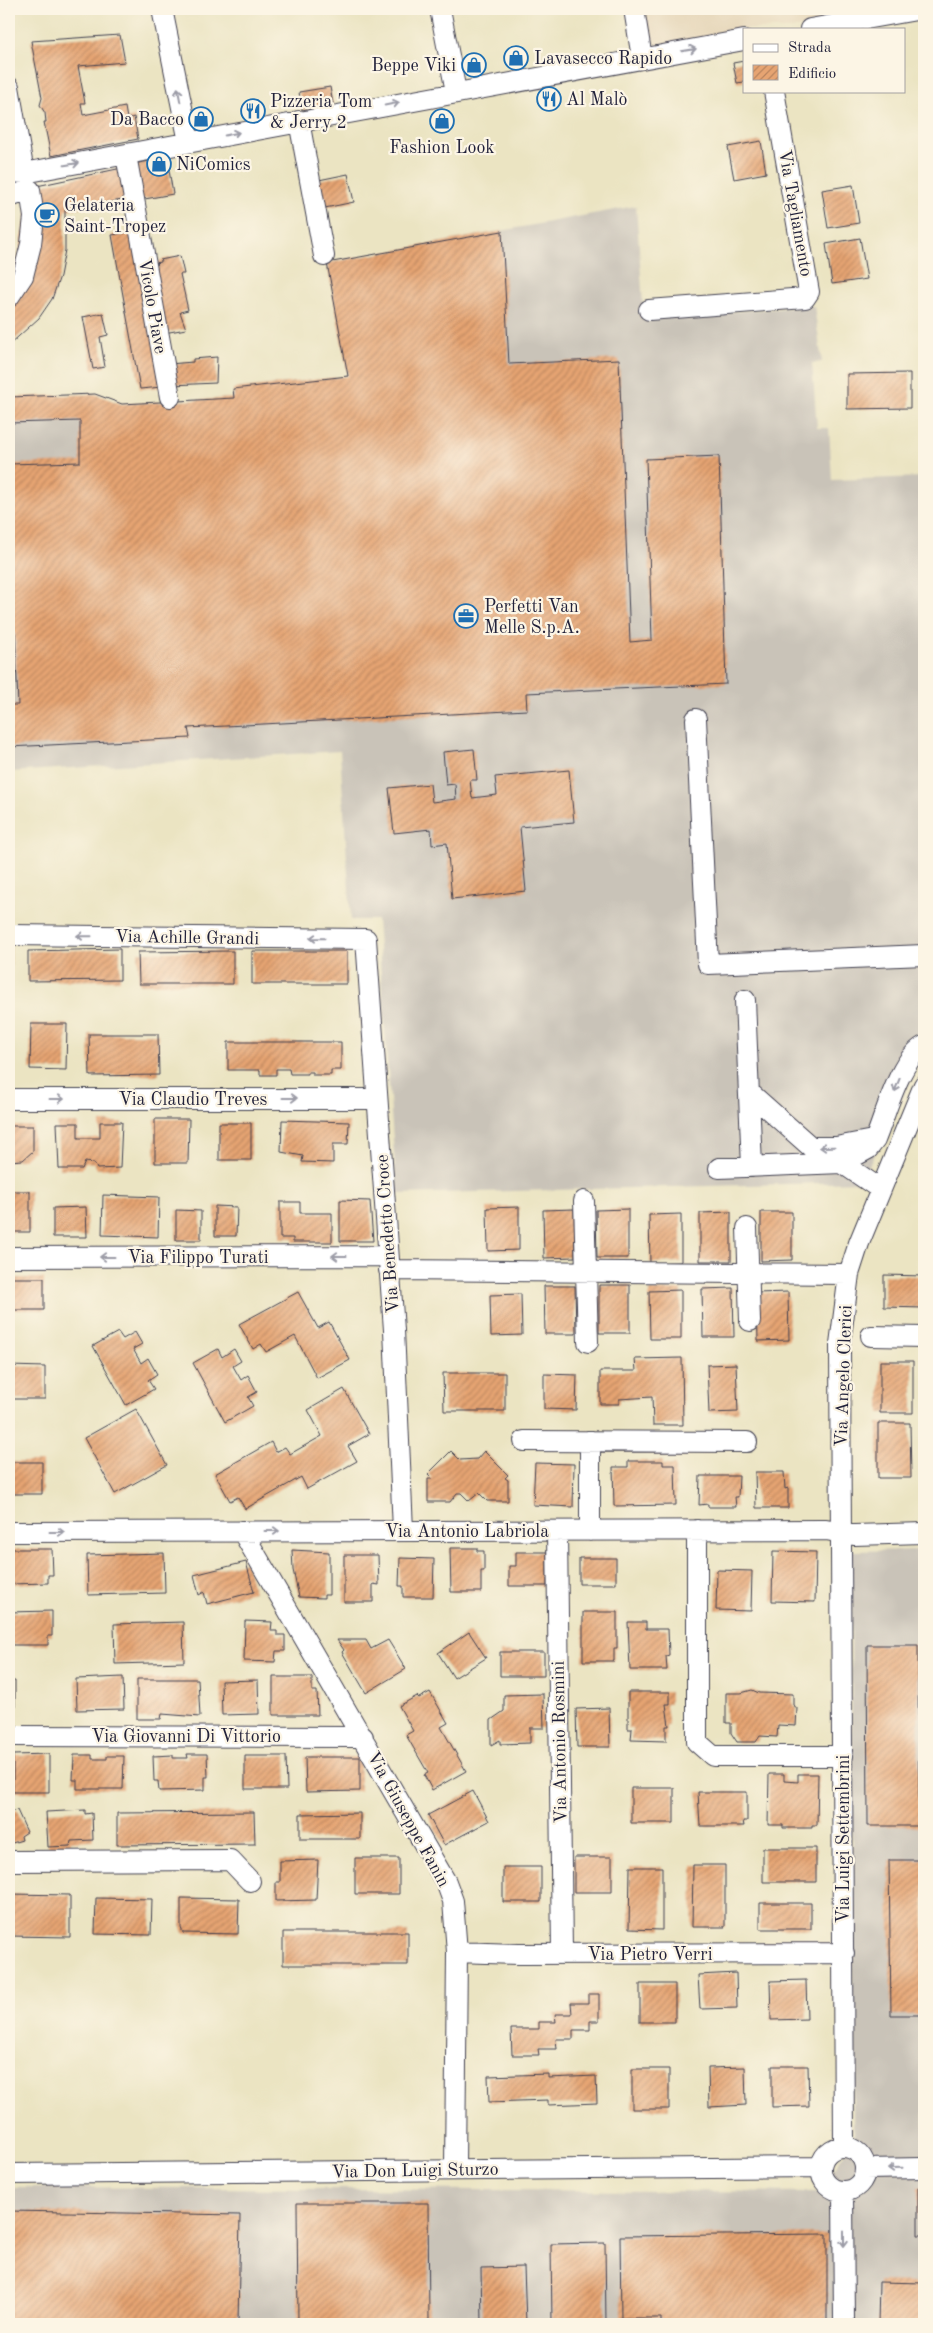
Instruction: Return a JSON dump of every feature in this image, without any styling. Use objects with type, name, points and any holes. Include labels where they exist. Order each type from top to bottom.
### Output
[{"type":"street","points":[[162,9],[189,142]]},
{"type":"street","points":[[440,9],[456,92]]},
{"type":"street","points":[[634,9],[642,58]]},
{"type":"street","points":[[813,28],[860,14],[922,9]]},
{"type":"street","points":[[9,87],[14,175],[743,40]]},
{"type":"street","name":"Via Tagliamento","points":[[649,310],[804,298],[808,292],[774,92]]},
{"type":"street","points":[[299,121],[324,256]]},
{"type":"street","name":"Vicolo Piave","points":[[126,155],[170,397]]},
{"type":"street","points":[[9,196],[30,190],[34,217],[31,244],[23,276],[9,297]]},
{"type":"street","points":[[696,719],[708,964],[924,955]]},
{"type":"street","name":"Via Achille Grandi","points":[[9,935],[366,939]]},
{"type":"street","name":"Via Benedetto Croce","points":[[366,939],[389,1263],[403,1530]]},
{"type":"street","points":[[745,1000],[752,1167]]},
{"type":"street","points":[[719,1168],[842,1163],[868,1148],[875,1140],[903,1069],[914,1054],[924,1046]]},
{"type":"street","name":"Via Angelo Clerici","points":[[841,1532],[840,1344],[849,1274],[880,1188],[924,1085]]},
{"type":"street","points":[[750,1093],[811,1147],[836,1146],[875,1140]]},
{"type":"street","name":"Via Claudio Treves","points":[[9,1099],[377,1098]]},
{"type":"street","points":[[842,1163],[880,1188]]},
{"type":"street","points":[[584,1201],[588,1342]]},
{"type":"street","points":[[747,1228],[750,1321]]},
{"type":"street","name":"Via Filippo Turati","points":[[9,1257],[389,1263],[586,1272],[849,1274]]},
{"type":"street","points":[[871,1336],[924,1337]]},
{"type":"street","points":[[524,1441],[747,1442]]},
{"type":"street","points":[[590,1442],[590,1530]]},
{"type":"street","points":[[697,1530],[697,1742],[712,1756],[843,1756]]},
{"type":"street","name":"Via Antonio Labriola","points":[[9,1532],[697,1530],[841,1532],[854,1535],[924,1533]]},
{"type":"street","name":"Via Giuseppe Fanin","points":[[242,1531],[446,1882],[453,1901],[457,1952],[455,2169]]},
{"type":"street","name":"Via Antonio Rosmini","points":[[557,1531],[562,1953]]},
{"type":"street","name":"Via Luigi Settembrini","points":[[841,1532],[844,1953],[849,2075],[844,2147]]},
{"type":"street","name":"Via Giovanni Di Vittorio","points":[[9,1736],[363,1737]]},
{"type":"street","points":[[9,1861],[230,1860],[250,1881]]},
{"type":"street","name":"Via Pietro Verri","points":[[457,1952],[844,1953]]},
{"type":"street","points":[[844,2147],[856,2151],[861,2156],[865,2169],[864,2176],[856,2186],[844,2190],[830,2186],[825,2181],[821,2167],[824,2158],[830,2151],[844,2147]]},
{"type":"street","name":"Via Don Luigi Sturzo","points":[[9,2174],[821,2167]]},
{"type":"street","points":[[865,2169],[924,2168]]},
{"type":"street","points":[[844,2190],[844,2324]]},
{"type":"shaded area","points":[[637,9],[867,9],[868,15],[796,28],[743,28],[743,37],[644,55]]},
{"type":"shaded area","name":"Perfetti Van Melle S.p.A.","points":[[636,206],[644,318],[814,306],[822,362],[812,363],[817,428],[829,428],[832,480],[924,477],[924,945],[922,946],[921,967],[924,969],[924,1052],[861,1182],[397,1194],[377,920],[351,920],[340,751],[9,772],[9,401],[122,404],[233,398],[233,389],[348,376],[327,263]]},
{"type":"shaded area","points":[[924,1550],[924,2324],[9,2324],[9,2187],[819,2192],[855,2137],[853,2125],[851,1551]]},
{"type":"building","points":[[120,35],[125,62],[78,66],[85,103],[81,103],[83,115],[125,107],[127,119],[134,117],[138,139],[51,156],[44,122],[46,122],[45,113],[40,105],[42,98],[31,41]]},
{"type":"building","points":[[922,42],[924,42],[924,60],[923,60]]},
{"type":"building","points":[[743,61],[743,82],[737,83],[733,63]]},
{"type":"building","points":[[330,87],[333,104],[302,110],[299,92]]},
{"type":"building","points":[[761,141],[766,173],[734,179],[728,147]]},
{"type":"building","points":[[167,158],[173,194],[139,200],[133,164]]},
{"type":"building","points":[[122,168],[128,199],[65,210],[65,250],[60,276],[52,299],[39,318],[9,345],[9,305],[32,187]]},
{"type":"building","points":[[348,174],[354,202],[320,209],[314,181]]},
{"type":"building","points":[[853,185],[859,223],[828,228],[822,190]]},
{"type":"building","points":[[135,231],[162,387],[140,389],[112,235]]},
{"type":"building","points":[[502,231],[509,364],[619,359],[630,642],[652,640],[646,459],[719,456],[726,684],[526,693],[527,710],[188,728],[190,738],[9,747],[9,705],[18,705],[15,633],[9,633],[9,464],[80,462],[80,421],[9,423],[9,397],[95,394],[122,404],[234,398],[233,389],[348,376],[327,263]]},
{"type":"building","points":[[860,238],[867,279],[832,284],[826,244]]},
{"type":"building","points":[[180,256],[184,274],[180,274],[188,310],[180,312],[186,329],[164,333],[151,264]]},
{"type":"building","points":[[103,313],[108,335],[100,337],[105,367],[93,369],[83,317]]},
{"type":"building","points":[[217,357],[216,383],[172,385],[169,364]]},
{"type":"building","points":[[910,373],[910,408],[847,409],[847,374]]},
{"type":"building","points":[[474,749],[477,780],[470,780],[472,798],[497,795],[495,777],[569,770],[574,822],[520,827],[526,891],[452,899],[447,843],[432,845],[431,829],[394,833],[389,788],[430,784],[432,802],[456,799],[455,784],[446,785],[443,752]]},
{"type":"building","points":[[9,948],[11,948],[11,984],[9,984]]},
{"type":"building","points":[[120,949],[120,980],[28,981],[28,951]]},
{"type":"building","points":[[233,951],[233,984],[139,984],[138,952]]},
{"type":"building","points":[[252,951],[347,951],[347,984],[252,984]]},
{"type":"building","points":[[31,1024],[67,1024],[66,1070],[30,1069]]},
{"type":"building","points":[[89,1034],[158,1034],[159,1075],[90,1076]]},
{"type":"building","points":[[228,1042],[341,1042],[341,1070],[331,1070],[331,1075],[313,1075],[313,1072],[308,1072],[308,1074],[290,1074],[289,1069],[276,1069],[276,1075],[260,1075],[260,1070],[228,1070]]},
{"type":"building","points":[[155,1119],[189,1119],[188,1163],[155,1163]]},
{"type":"building","points":[[282,1120],[349,1122],[348,1144],[333,1144],[333,1163],[302,1162],[303,1156],[281,1152]]},
{"type":"building","points":[[100,1122],[122,1122],[120,1168],[97,1169],[94,1163],[85,1162],[82,1169],[59,1169],[57,1123],[78,1123],[78,1138],[100,1138]]},
{"type":"building","points":[[219,1123],[251,1123],[251,1160],[219,1160]]},
{"type":"building","points":[[9,1126],[33,1126],[33,1151],[23,1160],[9,1161]]},
{"type":"building","points":[[9,1191],[30,1191],[30,1232],[9,1232]]},
{"type":"building","points":[[103,1195],[159,1197],[158,1237],[102,1235]]},
{"type":"building","points":[[340,1200],[370,1201],[373,1241],[340,1241]]},
{"type":"building","points":[[280,1202],[300,1202],[300,1213],[332,1213],[332,1242],[293,1242],[293,1238],[280,1238]]},
{"type":"building","points":[[215,1206],[237,1207],[236,1236],[215,1236]]},
{"type":"building","points":[[86,1207],[87,1237],[53,1237],[53,1208]]},
{"type":"building","points":[[519,1207],[519,1250],[488,1251],[487,1208]]},
{"type":"building","points":[[574,1209],[575,1257],[544,1258],[543,1210]]},
{"type":"building","points":[[628,1209],[628,1258],[597,1258],[596,1210]]},
{"type":"building","points":[[176,1210],[201,1211],[201,1240],[176,1240]]},
{"type":"building","points":[[731,1212],[731,1261],[700,1261],[700,1213]]},
{"type":"building","points":[[761,1212],[792,1212],[792,1260],[761,1261]]},
{"type":"building","points":[[681,1214],[681,1262],[650,1263],[649,1215]]},
{"type":"building","points":[[884,1275],[924,1276],[924,1308],[884,1307]]},
{"type":"building","points":[[9,1278],[44,1278],[44,1310],[9,1310]]},
{"type":"building","points":[[599,1285],[630,1285],[630,1333],[599,1333]]},
{"type":"building","points":[[544,1286],[575,1286],[576,1334],[545,1334]]},
{"type":"building","points":[[733,1288],[734,1337],[703,1337],[702,1289]]},
{"type":"building","points":[[681,1290],[681,1339],[650,1339],[649,1291]]},
{"type":"building","points":[[298,1292],[318,1328],[329,1322],[350,1360],[317,1378],[295,1336],[266,1352],[261,1344],[253,1349],[239,1324]]},
{"type":"building","points":[[788,1292],[789,1340],[758,1341],[757,1293]]},
{"type":"building","points":[[521,1294],[522,1335],[491,1336],[490,1295]]},
{"type":"building","points":[[118,1332],[123,1339],[135,1332],[142,1344],[133,1349],[141,1363],[148,1358],[157,1374],[148,1380],[154,1389],[126,1405],[93,1346]]},
{"type":"building","points":[[218,1349],[222,1357],[234,1349],[241,1361],[233,1366],[241,1380],[248,1375],[257,1392],[248,1397],[253,1406],[225,1422],[193,1363]]},
{"type":"building","points":[[682,1358],[683,1425],[653,1425],[652,1397],[619,1399],[619,1404],[600,1404],[600,1371],[636,1371],[635,1359]]},
{"type":"building","points":[[880,1361],[913,1361],[913,1413],[880,1413]]},
{"type":"building","points":[[736,1364],[738,1412],[709,1413],[707,1365]]},
{"type":"building","points":[[9,1366],[45,1367],[45,1399],[9,1399]]},
{"type":"building","points":[[443,1373],[505,1373],[505,1411],[444,1411]]},
{"type":"building","points":[[544,1374],[577,1375],[576,1410],[544,1409]]},
{"type":"building","points":[[344,1389],[369,1434],[348,1446],[357,1461],[307,1489],[301,1477],[245,1509],[238,1497],[230,1501],[215,1474],[271,1442],[276,1452],[285,1447],[290,1454],[322,1436],[308,1410]]},
{"type":"building","points":[[136,1409],[167,1465],[115,1494],[84,1438]]},
{"type":"building","points":[[878,1423],[910,1423],[911,1478],[878,1478]]},
{"type":"building","points":[[451,1451],[460,1460],[477,1459],[484,1451],[508,1475],[505,1478],[508,1480],[508,1501],[487,1501],[479,1493],[469,1501],[461,1493],[457,1493],[450,1502],[428,1502],[428,1478],[432,1478],[428,1474]]},
{"type":"building","points":[[628,1461],[663,1461],[663,1465],[675,1465],[676,1505],[614,1506],[613,1467],[628,1467]]},
{"type":"building","points":[[9,1462],[42,1462],[42,1494],[9,1494]]},
{"type":"building","points":[[535,1463],[574,1464],[573,1507],[533,1505]]},
{"type":"building","points":[[755,1472],[784,1472],[785,1489],[788,1488],[788,1508],[756,1508]]},
{"type":"building","points":[[700,1476],[739,1476],[738,1497],[735,1497],[736,1507],[708,1507],[708,1504],[699,1505]]},
{"type":"building","points":[[450,1548],[477,1548],[477,1551],[484,1551],[484,1571],[481,1571],[481,1592],[451,1592]]},
{"type":"building","points":[[9,1549],[52,1549],[53,1575],[48,1575],[48,1583],[9,1584]]},
{"type":"building","points":[[292,1550],[329,1552],[329,1595],[324,1595],[324,1598],[299,1597],[293,1570]]},
{"type":"building","points":[[773,1551],[816,1552],[815,1602],[772,1601]]},
{"type":"building","points":[[516,1552],[547,1552],[547,1586],[509,1586],[509,1566],[516,1566]]},
{"type":"building","points":[[164,1553],[165,1593],[88,1595],[87,1555]]},
{"type":"building","points":[[344,1555],[378,1555],[379,1585],[373,1584],[373,1602],[344,1602]]},
{"type":"building","points":[[400,1558],[434,1559],[433,1597],[403,1597],[403,1586],[399,1586]]},
{"type":"building","points":[[579,1558],[616,1558],[616,1584],[579,1584]]},
{"type":"building","points":[[246,1562],[254,1592],[207,1604],[204,1592],[199,1595],[194,1575]]},
{"type":"building","points":[[717,1570],[752,1571],[751,1611],[716,1610]]},
{"type":"building","points":[[52,1611],[52,1636],[48,1636],[48,1645],[9,1645],[9,1612]]},
{"type":"building","points":[[583,1612],[617,1612],[617,1648],[614,1648],[614,1661],[583,1661]]},
{"type":"building","points":[[245,1621],[272,1622],[271,1631],[277,1631],[277,1635],[285,1635],[285,1651],[276,1651],[275,1662],[244,1661]]},
{"type":"building","points":[[183,1622],[184,1662],[115,1664],[114,1624]]},
{"type":"building","points":[[628,1622],[646,1622],[646,1629],[668,1629],[669,1655],[666,1656],[667,1670],[630,1670]]},
{"type":"building","points":[[469,1632],[486,1658],[454,1678],[438,1653]]},
{"type":"building","points":[[337,1640],[366,1640],[371,1649],[388,1640],[406,1669],[366,1693]]},
{"type":"building","points":[[867,1645],[918,1645],[919,1826],[868,1826]]},
{"type":"building","points":[[500,1652],[544,1652],[544,1676],[500,1676]]},
{"type":"building","points":[[123,1677],[124,1709],[77,1710],[76,1679]]},
{"type":"building","points":[[273,1677],[312,1677],[312,1691],[317,1691],[318,1715],[273,1715]]},
{"type":"building","points":[[137,1679],[198,1679],[200,1717],[162,1714],[161,1719],[137,1719]]},
{"type":"building","points":[[258,1680],[259,1714],[222,1715],[221,1681]]},
{"type":"building","points":[[9,1681],[15,1681],[15,1714],[13,1714],[13,1717],[9,1717]]},
{"type":"building","points":[[752,1690],[759,1693],[793,1694],[793,1705],[797,1708],[796,1726],[778,1725],[777,1737],[760,1736],[756,1742],[737,1742],[731,1733],[731,1723],[726,1723],[726,1693],[741,1693]]},
{"type":"building","points":[[430,1692],[448,1723],[441,1727],[466,1771],[432,1790],[424,1775],[428,1773],[406,1735],[413,1731],[399,1706],[417,1696],[419,1698]]},
{"type":"building","points":[[628,1692],[670,1692],[670,1704],[666,1704],[669,1726],[666,1726],[666,1741],[631,1740],[632,1729],[628,1729]]},
{"type":"building","points":[[543,1694],[544,1728],[530,1728],[530,1743],[500,1744],[500,1740],[491,1745],[491,1720],[504,1711],[504,1695]]},
{"type":"building","points":[[609,1708],[610,1747],[577,1747],[576,1709]]},
{"type":"building","points":[[49,1754],[49,1792],[13,1792],[13,1755]]},
{"type":"building","points":[[187,1754],[207,1754],[208,1777],[205,1777],[205,1790],[159,1791],[158,1781],[154,1781],[153,1756],[173,1755],[173,1758],[188,1758]]},
{"type":"building","points":[[74,1755],[92,1755],[92,1759],[107,1759],[107,1756],[124,1756],[123,1789],[77,1789],[77,1780],[73,1780]]},
{"type":"building","points":[[245,1756],[286,1756],[287,1789],[245,1789]]},
{"type":"building","points":[[305,1757],[360,1757],[360,1791],[306,1792]]},
{"type":"building","points":[[769,1774],[784,1774],[784,1781],[798,1782],[798,1774],[818,1774],[817,1825],[812,1825],[812,1828],[783,1828],[783,1825],[768,1825]]},
{"type":"building","points":[[631,1788],[674,1788],[674,1823],[631,1823]]},
{"type":"building","points":[[473,1791],[489,1821],[444,1845],[428,1815]]},
{"type":"building","points":[[698,1792],[747,1792],[747,1821],[743,1821],[744,1826],[700,1826]]},
{"type":"building","points":[[17,1810],[27,1832],[21,1836],[22,1840],[9,1844],[9,1812]]},
{"type":"building","points":[[85,1810],[85,1814],[92,1813],[93,1840],[71,1841],[70,1846],[48,1847],[46,1812]]},
{"type":"building","points":[[254,1812],[255,1844],[117,1845],[117,1813]]},
{"type":"building","points":[[360,1813],[360,1839],[300,1839],[300,1814]]},
{"type":"building","points":[[763,1848],[816,1848],[816,1882],[763,1882]]},
{"type":"building","points":[[574,1857],[612,1857],[612,1892],[574,1892]]},
{"type":"building","points":[[355,1858],[399,1858],[399,1894],[355,1894]]},
{"type":"building","points":[[318,1860],[316,1900],[276,1901],[276,1882],[280,1882],[280,1861]]},
{"type":"building","points":[[889,1860],[924,1860],[924,2015],[891,2015]]},
{"type":"building","points":[[693,1865],[725,1865],[725,1927],[692,1927]]},
{"type":"building","points":[[503,1867],[541,1867],[541,1902],[503,1902]]},
{"type":"building","points":[[630,1867],[662,1867],[662,1930],[629,1929]]},
{"type":"building","points":[[9,1894],[70,1895],[70,1937],[9,1936]]},
{"type":"building","points":[[96,1898],[152,1899],[151,1935],[95,1934]]},
{"type":"building","points":[[181,1898],[239,1899],[238,1934],[183,1933],[181,1928]]},
{"type":"building","points":[[760,1903],[811,1903],[811,1929],[760,1929]]},
{"type":"building","points":[[283,1932],[408,1932],[408,1965],[283,1965]]},
{"type":"building","points":[[736,1973],[737,2008],[700,2009],[698,1975]]},
{"type":"building","points":[[806,1980],[807,2019],[771,2020],[770,1981]]},
{"type":"building","points":[[640,1984],[675,1984],[675,2022],[640,2022]]},
{"type":"building","points":[[588,1994],[599,1994],[599,2021],[590,2021],[590,2030],[573,2030],[573,2039],[556,2039],[557,2049],[538,2049],[539,2055],[512,2055],[511,2029],[539,2029],[539,2022],[556,2022],[555,2014],[572,2014],[571,2003],[588,2003]]},
{"type":"building","points":[[772,2066],[808,2066],[809,2106],[772,2107]]},
{"type":"building","points":[[745,2067],[746,2105],[709,2107],[708,2068]]},
{"type":"building","points":[[632,2069],[669,2069],[669,2109],[632,2109]]},
{"type":"building","points":[[548,2074],[548,2078],[596,2076],[597,2103],[548,2105],[548,2100],[489,2102],[488,2076]]},
{"type":"building","points":[[918,2187],[924,2187],[924,2235],[918,2235]]},
{"type":"building","points":[[297,2203],[428,2203],[429,2324],[298,2324]]},
{"type":"building","points":[[9,2211],[240,2215],[238,2324],[9,2324]]},
{"type":"building","points":[[827,2234],[827,2322],[661,2324],[661,2318],[621,2318],[620,2236]]},
{"type":"building","points":[[605,2243],[606,2324],[552,2324],[551,2244]]},
{"type":"building","points":[[524,2267],[526,2324],[482,2324],[481,2268]]},
{"type":"building","points":[[879,2282],[924,2283],[924,2324],[878,2324]]},
{"type":"place","name":"Lavasecco Rapido","points":[[516,58]]},
{"type":"place","name":"Beppe Viki","points":[[474,65]]},
{"type":"place","name":"Al Malò","points":[[549,99]]},
{"type":"place","name":"Pizzeria Tom & Jerry 2","points":[[253,111]]},
{"type":"place","name":"Da Bacco","points":[[201,119]]},
{"type":"place","name":"Fashion Look","points":[[442,121]]},
{"type":"place","name":"NiComics","points":[[159,164]]},
{"type":"place","name":"Gelateria Saint-Tropez","points":[[47,215]]},
{"type":"place","name":"Perfetti Van Melle S.p.A.","points":[[466,616]]}]
